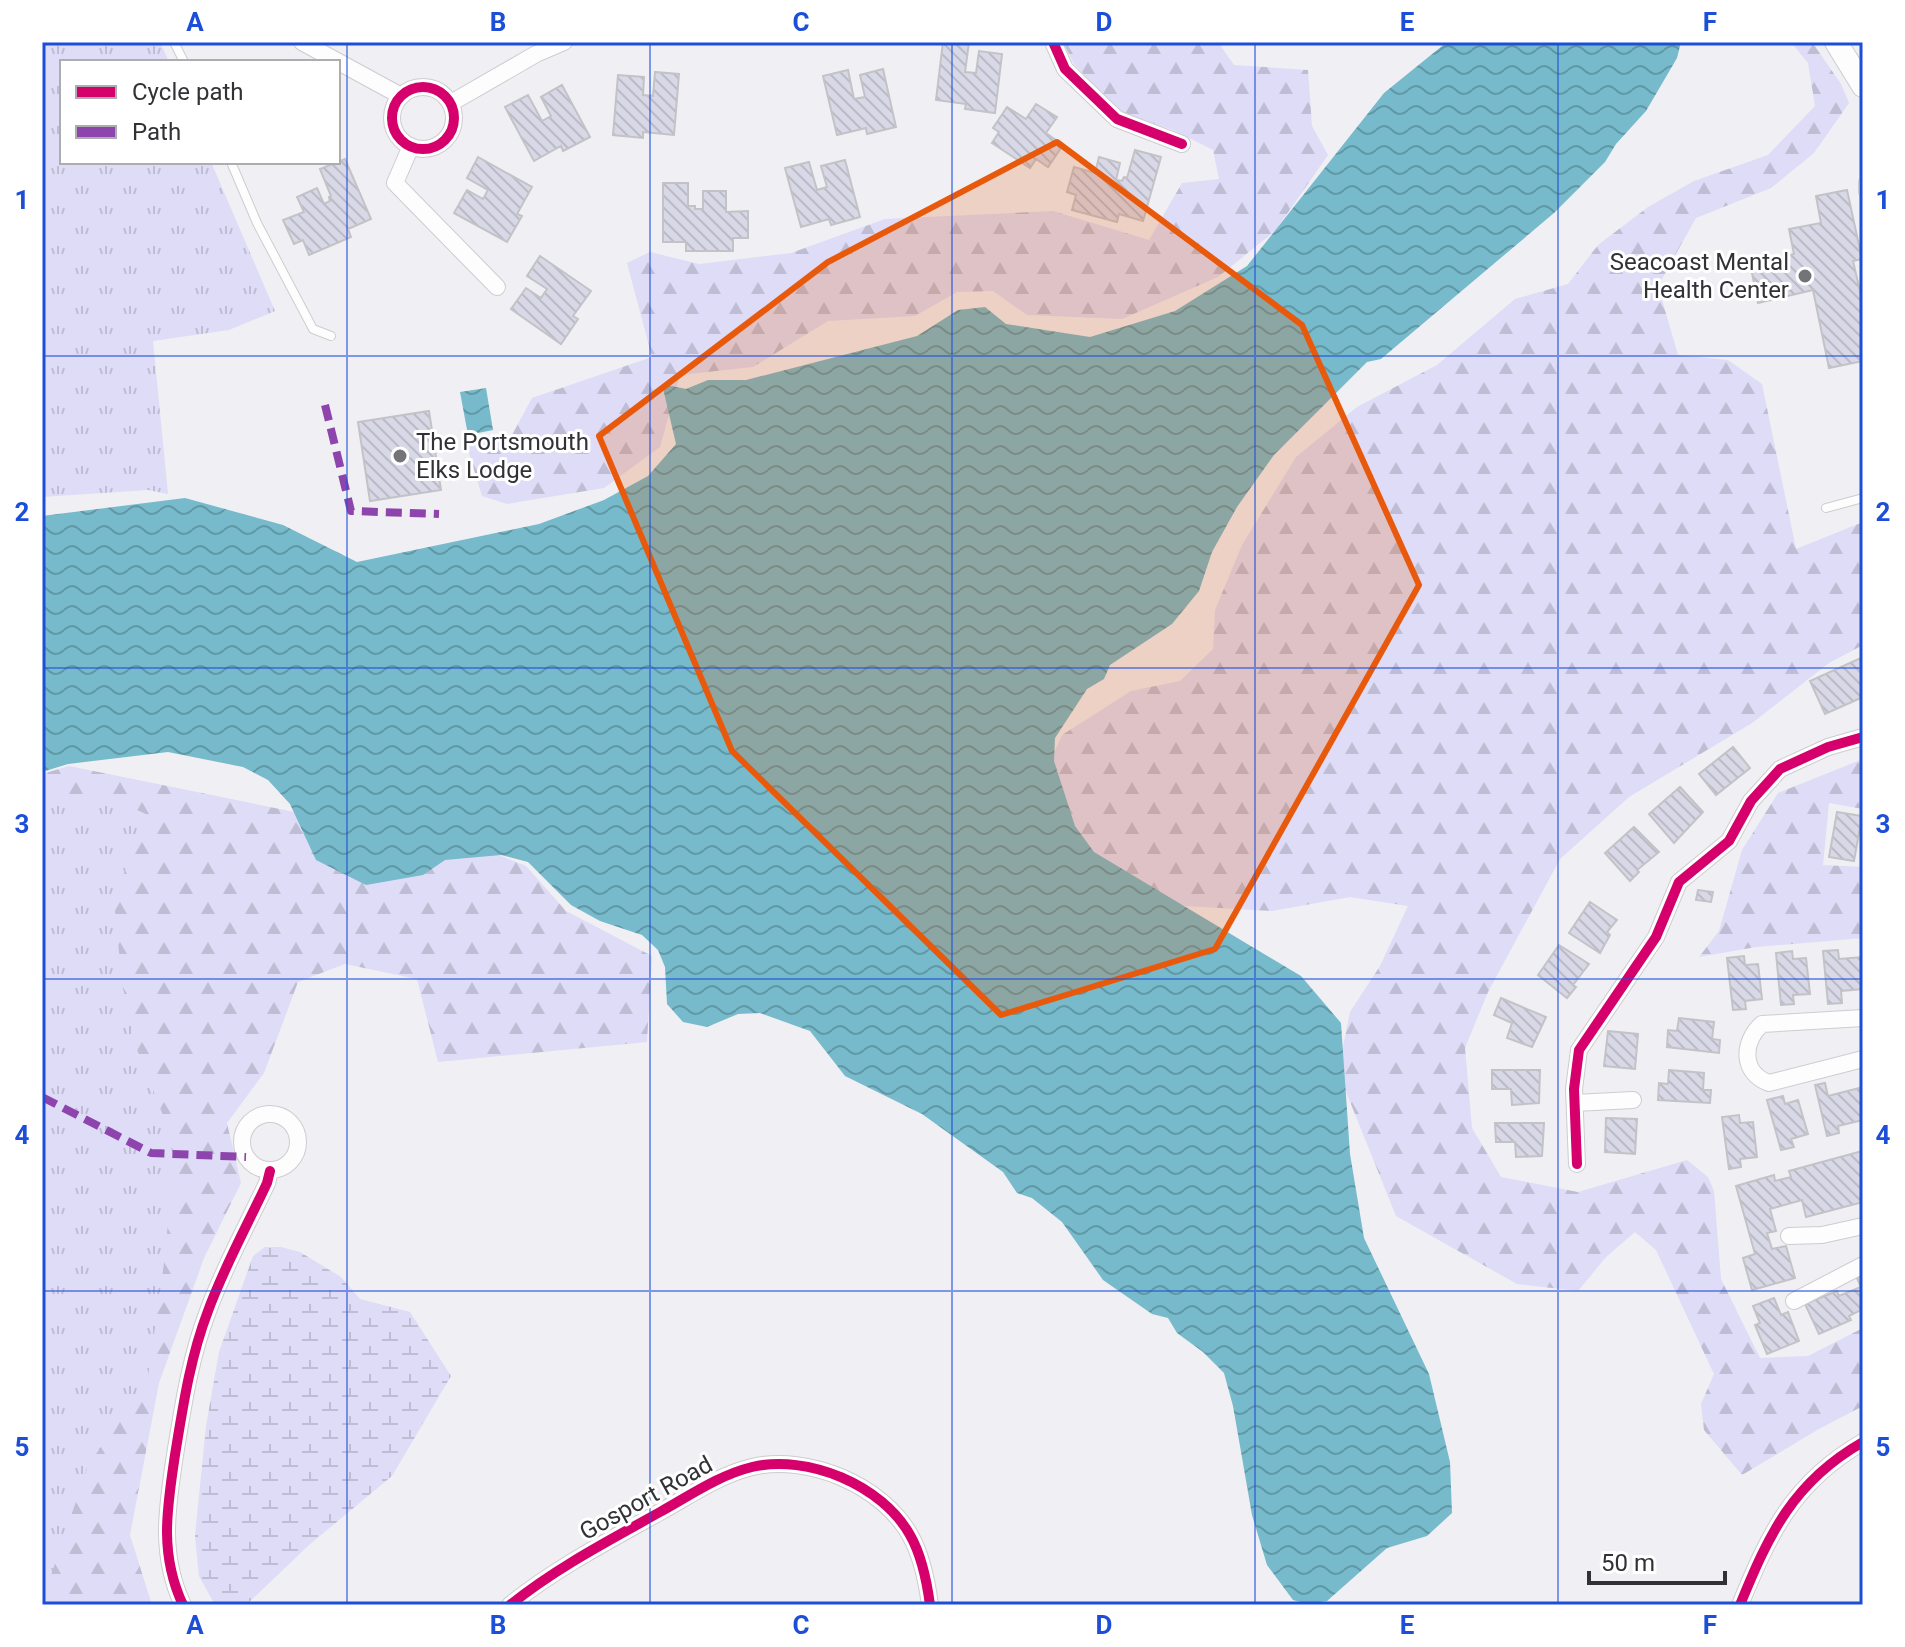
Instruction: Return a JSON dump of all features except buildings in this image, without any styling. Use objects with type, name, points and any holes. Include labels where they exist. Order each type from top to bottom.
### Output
[{"type":"main road","points":[[1836,42],[1863,86]]},
{"type":"street","points":[[302,42],[335,60]]},
{"type":"street","points":[[451,103],[536,54],[564,42]]},
{"type":"street","points":[[1053,42],[1065,69],[1117,119],[1182,144]]},
{"type":"street","points":[[340,63],[401,96]]},
{"type":"street","points":[[420,87],[432,88],[451,103],[453,127],[448,137],[437,145],[424,149],[411,146],[400,138],[392,116],[401,96],[420,87]]},
{"type":"street","points":[[411,146],[395,183],[497,287]]},
{"type":"street","points":[[1577,1164],[1575,1069],[1579,1050],[1656,937],[1679,882],[1729,841],[1751,801],[1780,769],[1828,747],[1863,737]]},
{"type":"street","points":[[1863,1018],[1762,1024],[1749,1039],[1747,1058],[1752,1073],[1769,1083],[1863,1059]]},
{"type":"street","points":[[1575,1103],[1633,1100]]},
{"type":"street","points":[[183,1605],[168,1561],[166,1513],[186,1389],[207,1311],[270,1171]]},
{"type":"street","points":[[1789,1236],[1822,1235],[1863,1226]]},
{"type":"street","points":[[1794,1301],[1863,1265]]},
{"type":"street","points":[[1740,1605],[1766,1542],[1789,1504],[1828,1464],[1863,1442]]},
{"type":"street","name":"Gosport Road","points":[[510,1605],[571,1562],[716,1480],[752,1467],[770,1465],[806,1467],[851,1482],[888,1508],[911,1536],[924,1574],[930,1605]]},
{"type":"lane","points":[[174,42],[183,60]]},
{"type":"lane","points":[[232,164],[257,223],[313,329],[331,336]]},
{"type":"lane","points":[[1863,182],[1863,192]]},
{"type":"lane","points":[[1826,508],[1863,498]]},
{"type":"highlighted area","points":[[1057,142],[1302,325],[1419,585],[1215,949],[1001,1015],[732,751],[599,436],[828,262]]},
{"type":"green space","points":[[42,42],[160,42],[168,60],[60,60],[60,164],[212,164],[275,311],[229,330],[153,341],[168,494],[148,490],[42,497]]},
{"type":"green space","points":[[1063,42],[1218,42],[1234,65],[1308,70],[1312,126],[1328,155],[1275,231],[1218,277],[1122,319],[1027,315],[993,291],[957,292],[915,316],[828,321],[753,367],[680,375],[660,447],[604,488],[507,504],[482,496],[465,440],[512,435],[532,398],[652,357],[627,263],[650,252],[699,264],[791,253],[885,219],[1053,211],[1149,240],[1182,183],[1219,179],[1213,150],[1173,130],[1120,112],[1074,64]]},
{"type":"green space","points":[[1791,42],[1812,42],[1841,84],[1849,103],[1814,153],[1771,188],[1696,218],[1658,286],[1678,355],[1728,360],[1762,384],[1796,549],[1863,522],[1863,645],[1829,663],[1752,723],[1629,797],[1560,859],[1488,992],[1465,1048],[1472,1128],[1501,1177],[1578,1192],[1687,1160],[1708,1177],[1714,1191],[1721,1279],[1760,1358],[1808,1356],[1863,1328],[1863,1406],[1742,1475],[1704,1430],[1701,1404],[1714,1374],[1656,1250],[1635,1232],[1606,1257],[1578,1291],[1517,1284],[1396,1216],[1338,1072],[1350,1012],[1380,966],[1408,906],[1350,897],[1272,911],[1185,906],[1098,870],[1045,773],[1062,735],[1131,691],[1180,681],[1213,649],[1215,610],[1242,545],[1296,457],[1357,407],[1437,365],[1515,299],[1568,284],[1598,245],[1648,207],[1694,181],[1768,155],[1815,106],[1808,63]]},
{"type":"green space","points":[[1863,759],[1863,809],[1829,803],[1823,865],[1863,867],[1863,938],[1756,947],[1699,957],[1719,931],[1742,850],[1778,793]]},
{"type":"green space","points":[[69,766],[491,852],[526,866],[566,911],[652,956],[647,1042],[438,1062],[417,979],[345,964],[298,982],[264,1073],[227,1123],[241,1183],[204,1258],[159,1383],[130,1535],[152,1605],[42,1605],[42,774]]},
{"type":"green space","points":[[42,786],[78,797],[115,800],[148,815],[137,834],[115,911],[122,983],[136,1047],[166,1123],[174,1155],[165,1256],[148,1377],[88,1466],[42,1602]]},
{"type":"green space","points":[[265,1247],[300,1252],[341,1277],[360,1299],[410,1312],[451,1376],[392,1476],[309,1545],[246,1605],[215,1605],[199,1576],[195,1536],[206,1426],[219,1352],[253,1256]]},
{"type":"water","points":[[1447,42],[1681,42],[1677,58],[1646,111],[1616,144],[1605,162],[1554,213],[1381,359],[1367,362],[1274,455],[1237,507],[1212,552],[1199,591],[1172,624],[1110,665],[1104,679],[1087,689],[1055,738],[1054,761],[1075,826],[1094,852],[1301,976],[1341,1023],[1350,1154],[1364,1238],[1429,1374],[1450,1462],[1452,1513],[1427,1536],[1387,1548],[1327,1601],[1307,1604],[1293,1600],[1267,1565],[1252,1515],[1233,1406],[1224,1373],[1177,1333],[1168,1318],[1152,1314],[1103,1280],[1062,1222],[1032,1198],[1017,1193],[1003,1172],[922,1114],[845,1076],[810,1031],[760,1013],[738,1014],[707,1027],[683,1022],[667,1004],[665,967],[658,950],[642,935],[600,921],[571,905],[528,862],[501,855],[445,860],[423,875],[366,885],[316,860],[290,804],[268,780],[243,767],[168,752],[68,764],[42,772],[42,516],[185,498],[283,525],[357,562],[539,524],[604,500],[648,476],[676,444],[662,384],[686,389],[708,380],[746,380],[917,336],[958,310],[985,307],[1006,324],[1090,337],[1175,311],[1247,266],[1384,93]]},
{"type":"water","points":[[486,388],[493,430],[468,435],[460,392]]},
{"type":"marked path","points":[[325,405],[351,511],[439,514]]},
{"type":"marked path","points":[[42,1097],[151,1153],[246,1157]]},
{"type":"cycle path","points":[[1053,42],[1065,69],[1117,119],[1182,144]]},
{"type":"cycle path","points":[[423,87],[445,96],[454,118],[445,140],[423,149],[401,140],[392,118],[401,96],[423,87]]},
{"type":"cycle path","points":[[1577,1164],[1574,1089],[1579,1050],[1656,937],[1679,882],[1729,841],[1751,801],[1780,769],[1828,747],[1863,737]]},
{"type":"cycle path","points":[[183,1605],[170,1568],[167,1531],[172,1475],[188,1382],[196,1346],[214,1295],[270,1171]]},
{"type":"cycle path","points":[[1740,1605],[1773,1533],[1801,1492],[1818,1474],[1863,1442]]},
{"type":"cycle path","points":[[510,1605],[583,1556],[704,1486],[752,1467],[774,1464],[796,1465],[842,1477],[881,1501],[897,1517],[914,1543],[930,1605]]},
{"type":"place","name":"Seacoast Mental Health Center","points":[[1805,276]]},
{"type":"place","name":"The Portsmouth Elks Lodge","points":[[400,456]]}]
